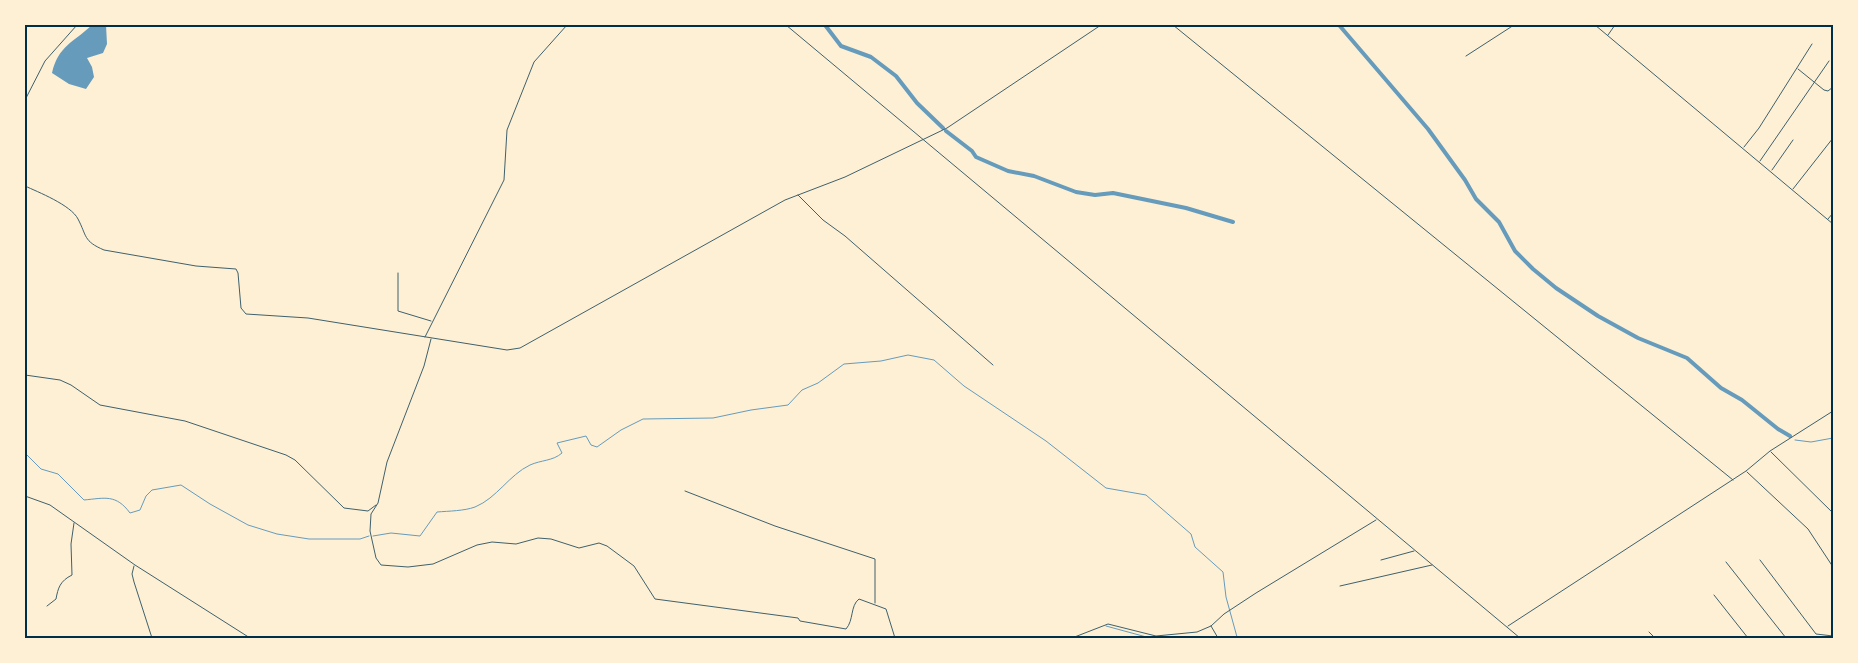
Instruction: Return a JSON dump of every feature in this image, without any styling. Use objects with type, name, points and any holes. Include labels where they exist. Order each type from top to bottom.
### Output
[{"type":"street","points":[[25,100],[45,61],[77,25]]},
{"type":"street","points":[[425,338],[504,180],[507,130],[534,62],[567,25]]},
{"type":"street","points":[[786,25],[1520,638]]},
{"type":"street","points":[[25,186],[70,211],[78,218],[83,234],[94,246],[104,250],[196,266],[236,269],[238,272],[241,308],[246,314],[308,318],[507,350],[520,348],[768,209],[845,177],[947,128],[1101,25]]},
{"type":"street","points":[[1173,25],[1733,480]]},
{"type":"street","points":[[1466,56],[1514,25]]},
{"type":"street","points":[[1595,25],[1833,224]]},
{"type":"street","points":[[1608,35],[1614,25]]},
{"type":"street","points":[[1743,148],[1812,44]]},
{"type":"street","points":[[1760,162],[1829,61]]},
{"type":"street","points":[[1797,68],[1828,91],[1833,87]]},
{"type":"street","points":[[1793,190],[1833,138]]},
{"type":"street","points":[[1771,172],[1793,140]]},
{"type":"street","points":[[798,195],[823,220],[845,236],[993,365]]},
{"type":"street","points":[[1828,220],[1833,213]]},
{"type":"street","points":[[398,273],[398,311],[432,321]]},
{"type":"street","points":[[431,339],[424,366],[389,455],[378,503],[371,514],[370,531],[376,558],[385,566],[408,567],[433,564],[477,545],[492,542],[516,544],[538,538],[551,539],[579,548],[599,543],[607,546],[634,566],[656,598],[798,618],[800,621],[846,629],[849,625],[854,602],[859,599],[886,609],[895,638]]},
{"type":"street","points":[[25,375],[60,380],[72,385],[100,405],[185,421],[286,456],[295,460],[344,508],[368,510],[378,503]]},
{"type":"street","points":[[1507,626],[1733,480],[1770,451],[1833,411]]},
{"type":"street","points":[[1770,451],[1833,513]]},
{"type":"street","points":[[1746,471],[1808,530],[1833,567]]},
{"type":"street","points":[[686,491],[775,526],[875,559],[875,604]]},
{"type":"street","points":[[25,496],[50,505],[135,565],[250,638]]},
{"type":"street","points":[[1072,638],[1108,624],[1156,636],[1180,635],[1211,626],[1224,614],[1256,593],[1377,520]]},
{"type":"street","points":[[47,606],[56,599],[56,592],[59,590],[61,581],[72,575],[71,544],[74,522]]},
{"type":"street","points":[[1381,560],[1415,551]]},
{"type":"street","points":[[1760,560],[1816,634],[1833,636]]},
{"type":"street","points":[[1726,562],[1786,638]]},
{"type":"street","points":[[135,565],[132,574],[152,638]]},
{"type":"street","points":[[1340,586],[1432,565]]},
{"type":"street","points":[[1714,595],[1748,638]]},
{"type":"street","points":[[1211,626],[1218,638]]},
{"type":"street","points":[[1650,632],[1655,638]]},
{"type":"water","points":[[92,25],[106,25],[107,44],[103,53],[87,58],[92,67],[94,77],[86,89],[69,84],[52,73],[58,56],[63,50]]},
{"type":"waterway","points":[[825,25],[841,46],[871,57],[896,76],[917,103],[943,128]]},
{"type":"waterway","points":[[1339,25],[1428,129],[1465,180],[1476,199],[1499,222],[1515,251],[1533,269],[1556,288],[1598,316],[1638,338],[1687,358],[1721,388],[1742,400],[1778,429],[1790,436]]},
{"type":"waterway","points":[[946,131],[972,151],[976,157],[1008,171],[1034,176],[1076,192],[1095,195],[1113,193],[1186,208],[1233,222]]},
{"type":"waterway","points":[[373,536],[391,533],[420,536],[437,512],[475,507],[490,498],[523,469],[534,463],[558,456],[562,453],[557,443],[586,436],[591,445],[597,447],[621,430],[643,419],[713,418],[788,405],[802,390],[818,383],[844,364],[881,361],[908,355],[934,360],[964,386],[1046,441],[1106,488],[1146,495],[1191,534],[1195,547],[1223,572],[1226,597],[1237,637],[1241,638]]},
{"type":"waterway","points":[[1795,440],[1811,442],[1833,438]]},
{"type":"waterway","points":[[25,453],[41,469],[58,474],[84,500],[104,498],[115,500],[130,513],[140,510],[146,496],[152,490],[181,485],[248,525],[277,534],[309,539],[360,539],[369,536]]},
{"type":"waterway","points":[[1106,626],[1150,638]]}]
